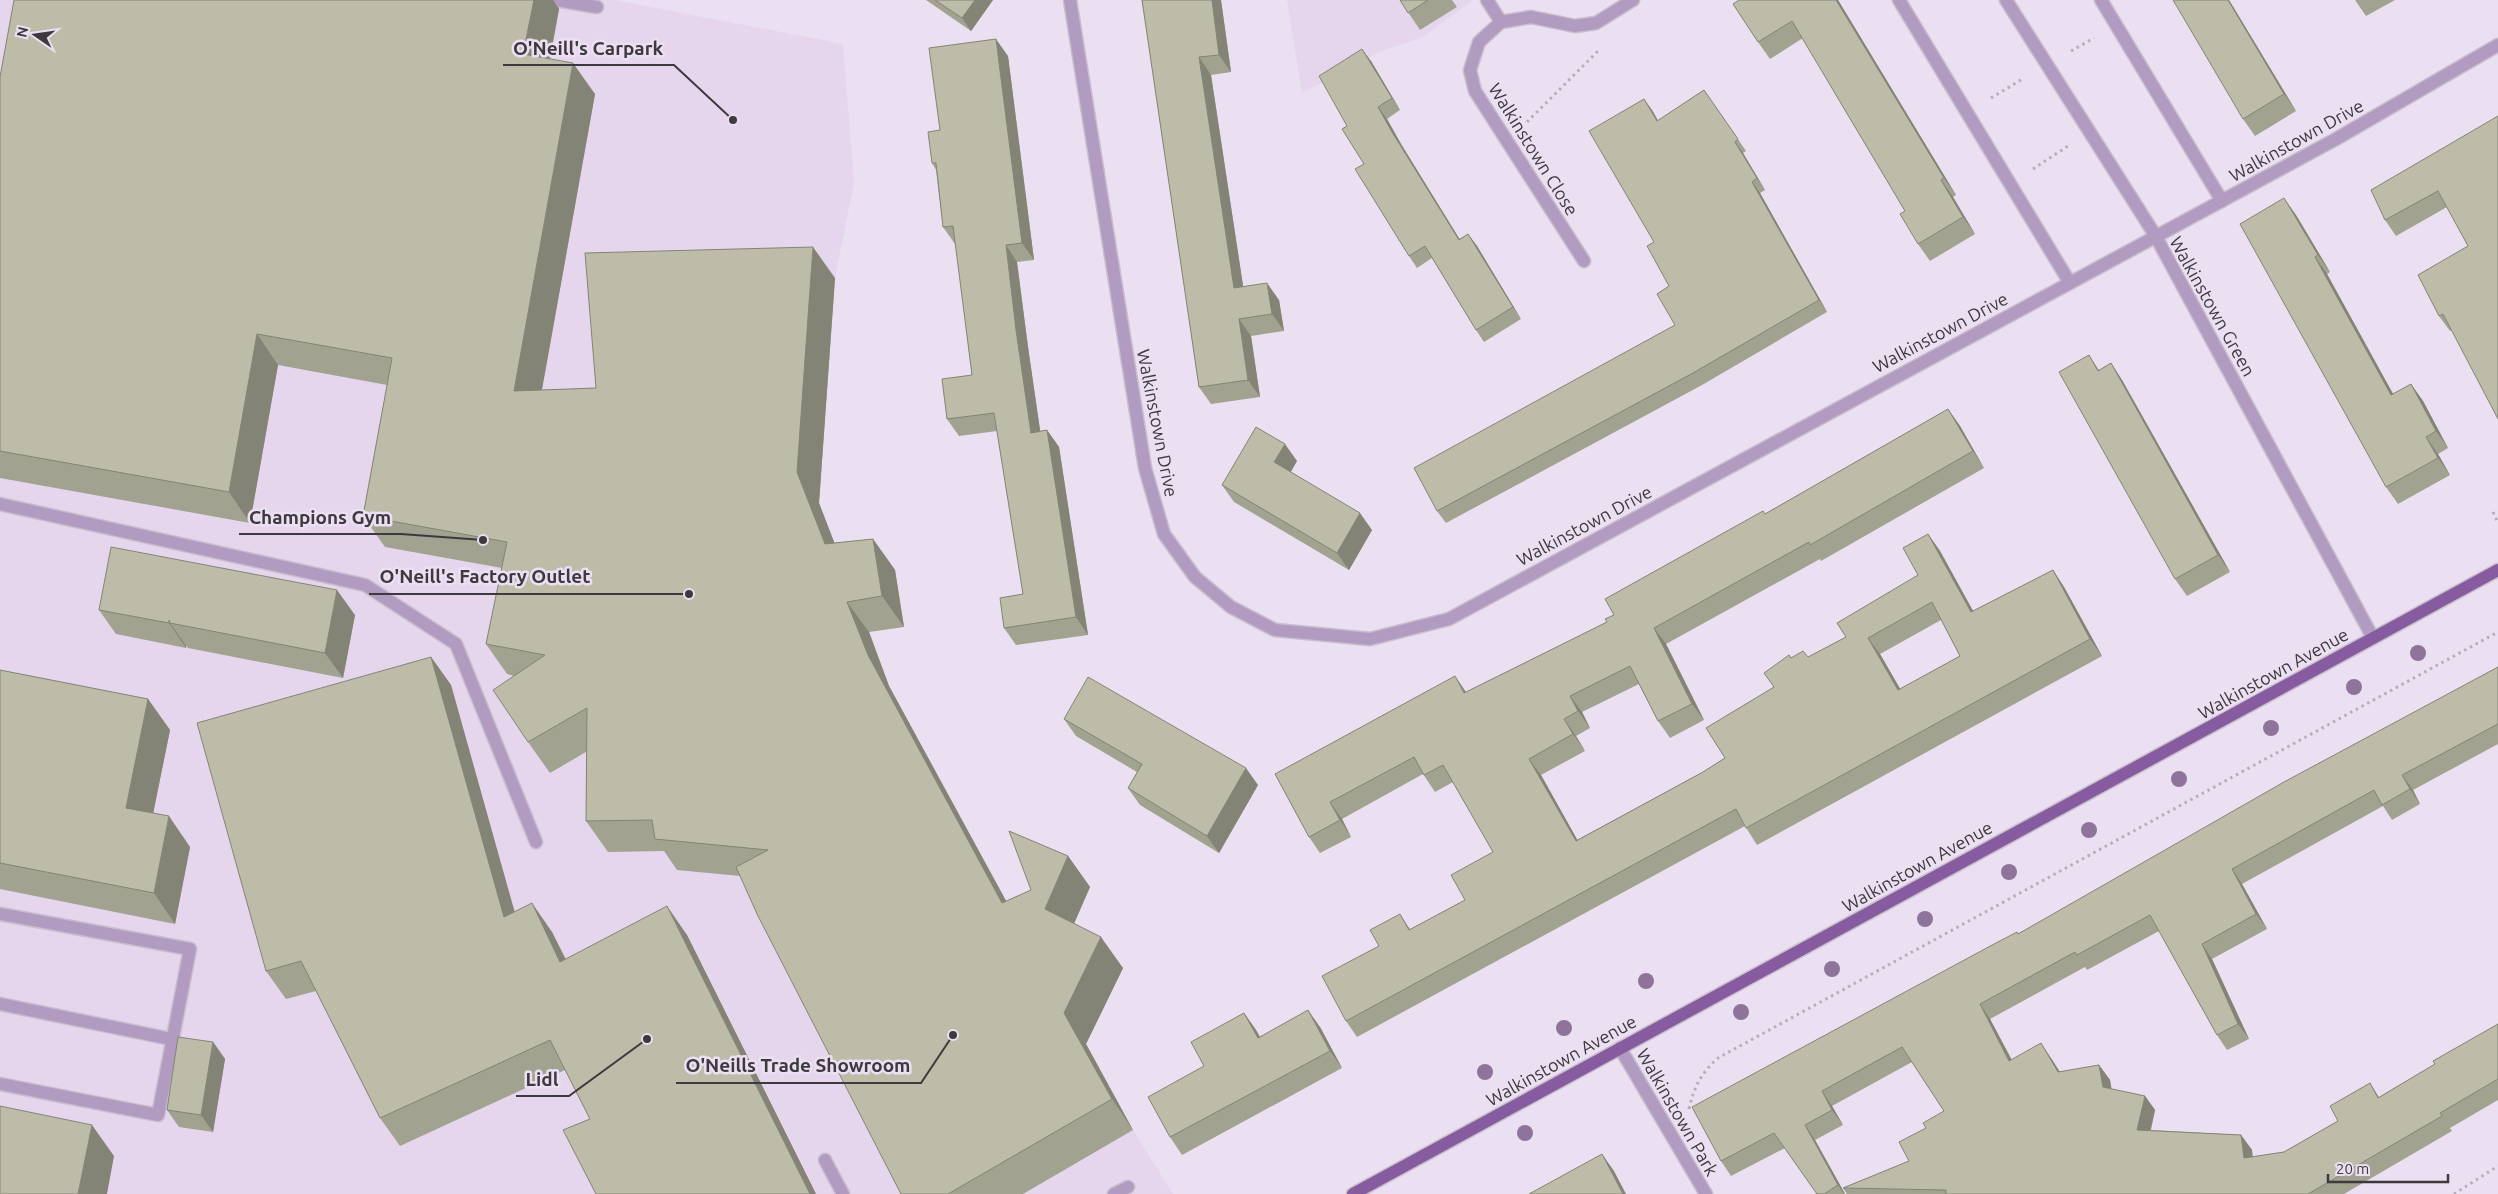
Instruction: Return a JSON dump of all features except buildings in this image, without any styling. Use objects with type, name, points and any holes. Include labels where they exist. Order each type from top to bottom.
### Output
[{"type":"main road","name":"Walkinstown Avenue","points":[[1353,1194],[2498,570]]},
{"type":"street","points":[[556,0],[597,7]]},
{"type":"street","name":"Walkinstown Drive","points":[[1070,0],[1143,458],[1164,534],[1195,577],[1231,607],[1275,630],[1370,639],[1449,618],[2070,283],[2155,235],[2336,139],[2498,45]]},
{"type":"street","points":[[1487,0],[1501,22],[1531,17],[1574,26],[1596,23],[1634,0]]},
{"type":"street","points":[[1899,0],[2070,283]]},
{"type":"street","name":"Walkinstown Green","points":[[2006,0],[2155,235],[2373,638]]},
{"type":"street","points":[[2101,0],[2222,201]]},
{"type":"street","name":"Walkinstown Close","points":[[1501,22],[1479,42],[1470,70],[1475,91],[1584,261]]},
{"type":"street","points":[[0,504],[355,583],[373,590],[456,644],[536,842]]},
{"type":"street","points":[[0,914],[190,949],[158,1115],[0,1084]]},
{"type":"street","points":[[0,1004],[172,1038]]},
{"type":"street","name":"Walkinstown Park","points":[[1620,1048],[1706,1194]]},
{"type":"street","points":[[825,1160],[843,1194]]},
{"type":"street","points":[[1114,1194],[1128,1187]]},
{"type":"path","points":[[1508,141],[1596,55],[1607,40],[1618,9]]},
{"type":"path","points":[[2010,184],[2090,132]]},
{"type":"path","points":[[2493,512],[2498,522]]},
{"type":"path","points":[[1687,1118],[1696,1083],[1704,1070],[1718,1058],[2498,632]]},
{"type":"path","points":[[2454,1194],[2498,1166]]},
{"type":"shaded area","points":[[0,0],[615,0],[843,44],[854,183],[835,278],[819,503],[889,686],[1133,1130],[1173,1194],[0,1194]]},
{"type":"shaded area","points":[[1287,0],[1473,0],[1423,37],[1382,51],[1302,93]]},
{"type":"place","name":"O'Neill's Carpark","points":[[733,120]]},
{"type":"place","name":"Champions Gym","points":[[483,540]]},
{"type":"place","name":"O'Neill's Factory Outlet","points":[[689,594]]},
{"type":"place","name":"O'Neills Trade Showroom","points":[[953,1035]]},
{"type":"place","name":"Lidl","points":[[647,1039]]}]
